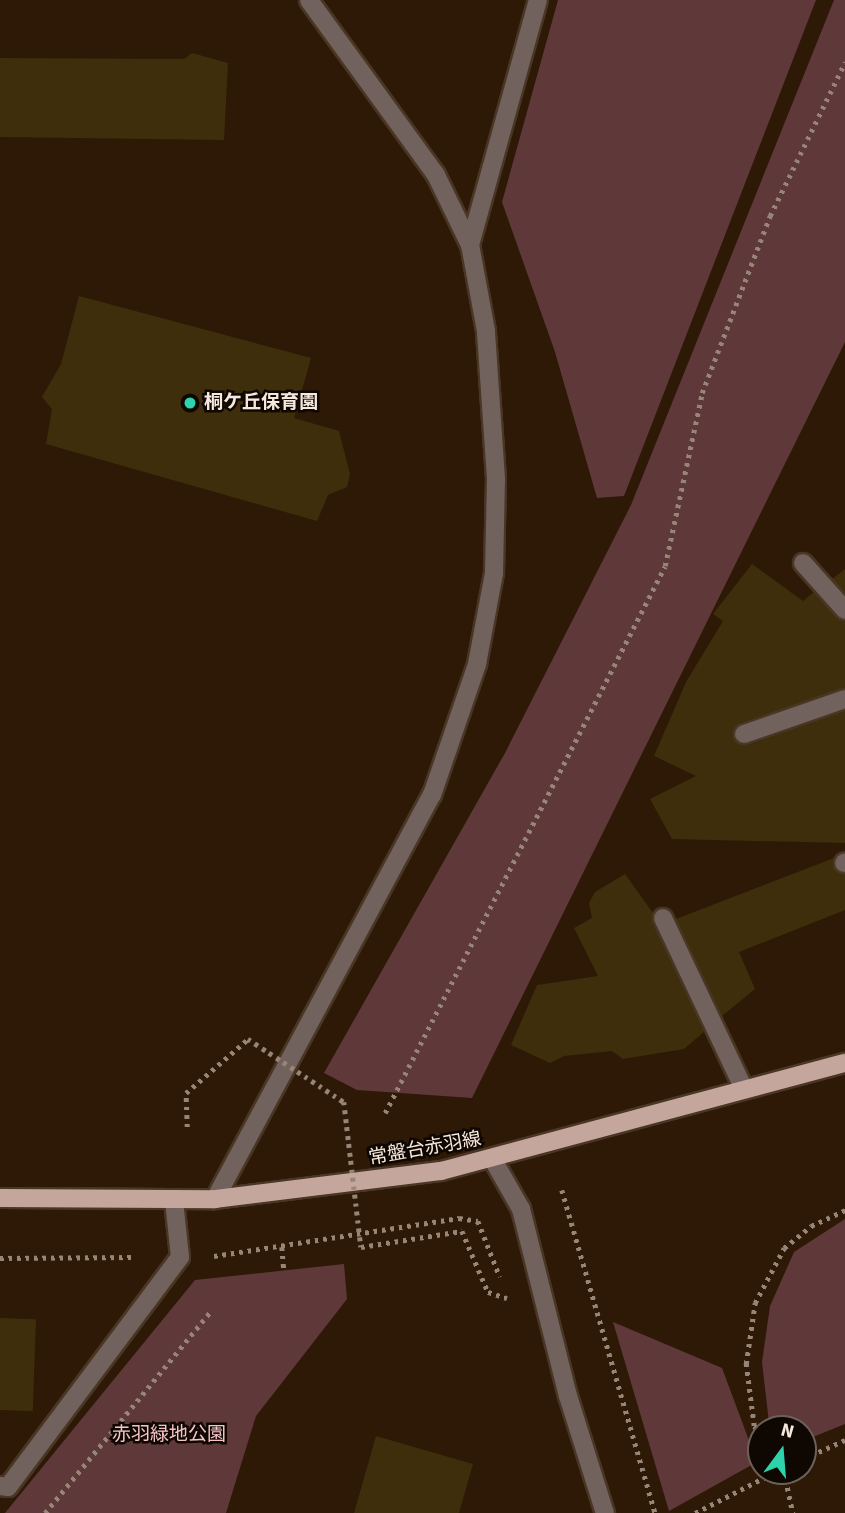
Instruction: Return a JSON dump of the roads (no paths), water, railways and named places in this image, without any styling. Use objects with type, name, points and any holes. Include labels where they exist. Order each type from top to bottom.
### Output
[{"type":"main road","name":"常盤台赤羽線","points":[[0,1198],[174,1201],[215,1199],[441,1171],[743,1087],[845,1063]]},
{"type":"street","points":[[215,1199],[432,795],[477,664],[494,573],[496,479],[486,331],[470,245],[436,175],[309,0]]},
{"type":"street","points":[[470,245],[538,0]]},
{"type":"street","points":[[803,563],[845,610]]},
{"type":"street","points":[[744,734],[845,699]]},
{"type":"street","points":[[663,918],[743,1087]]},
{"type":"street","points":[[492,1158],[521,1209],[568,1396],[605,1513]]},
{"type":"street","points":[[0,1486],[8,1487],[180,1257],[174,1201]]},
{"type":"place","name":"桐ケ丘保育園","points":[[190,403]]},
{"type":"park label","name":"赤羽緑地公園","points":[[169,1435]]}]
